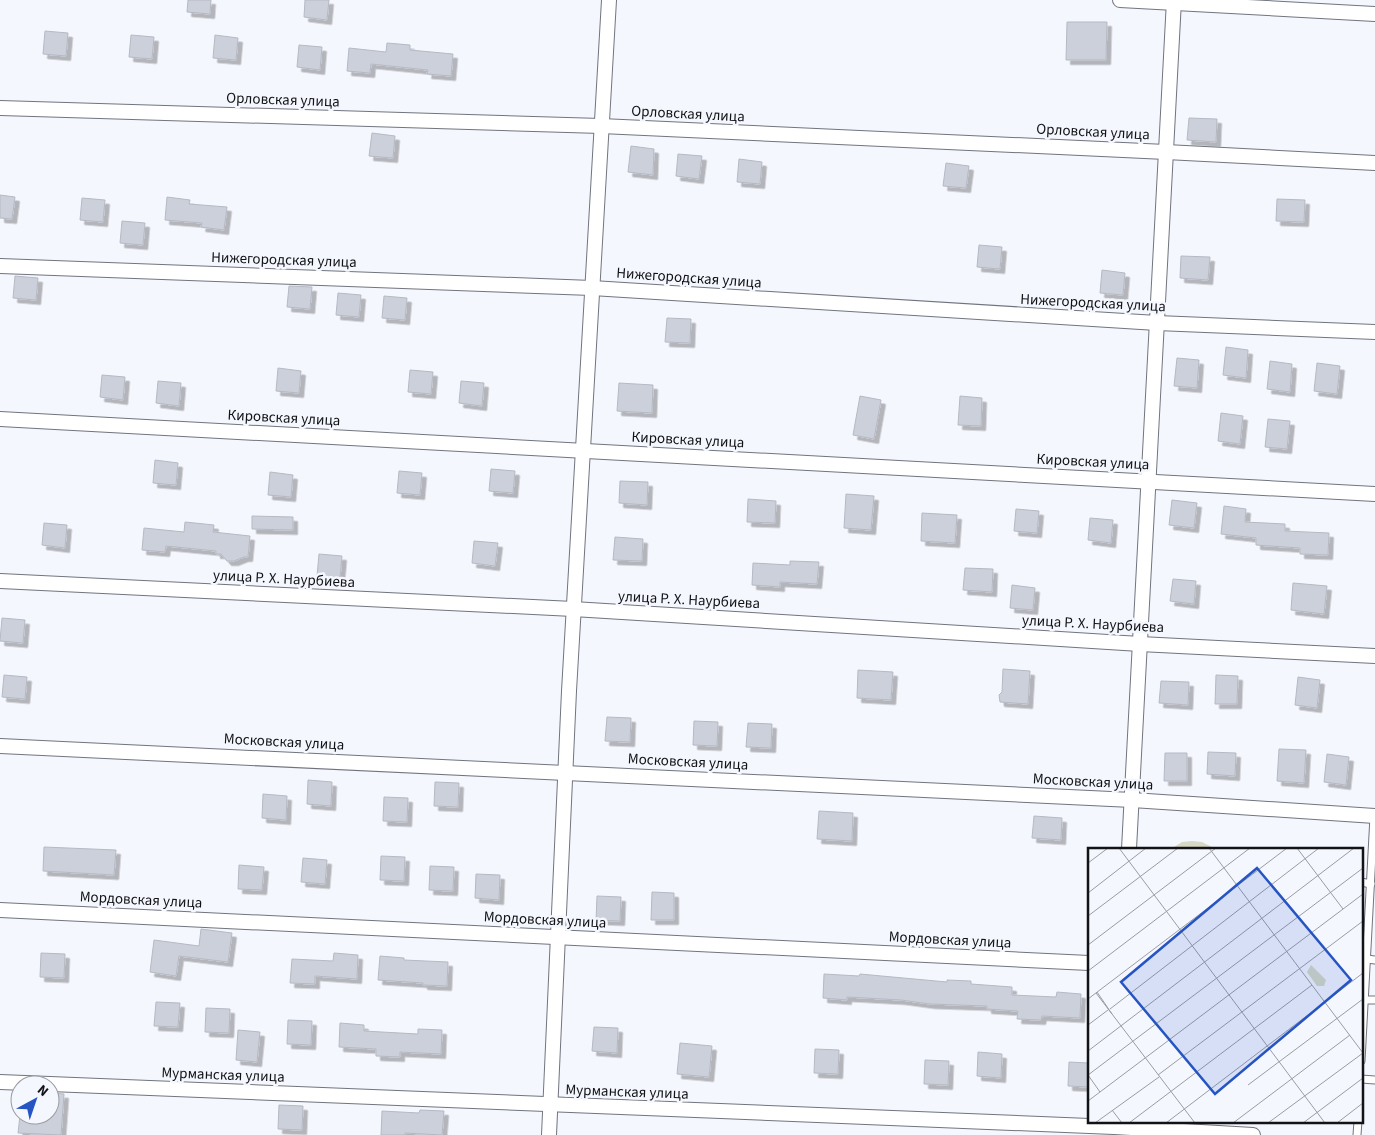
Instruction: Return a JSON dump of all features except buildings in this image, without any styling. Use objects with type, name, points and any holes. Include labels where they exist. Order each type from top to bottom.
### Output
[{"type":"street","points":[[550,1135],[565,772],[609,0]]},
{"type":"street","points":[[1120,0],[1174,1],[1375,14]]},
{"type":"street","points":[[1129,848],[1174,1]]},
{"type":"street","name":"Орловская улица","points":[[0,108],[601,126],[1375,163]]},
{"type":"street","name":"Нижегородская улица","points":[[0,266],[592,288],[1157,323],[1375,332]]},
{"type":"street","name":"Кировская улица","points":[[0,419],[1375,494]]},
{"type":"street","name":"улица Р. Х. Наурбиева","points":[[0,581],[574,609],[1140,644],[1375,656]]},
{"type":"street","name":"Московская улица","points":[[0,746],[1132,800],[1374,816]]},
{"type":"street","name":"Мордовская улица","points":[[0,910],[1088,964]]},
{"type":"street","name":"Мурманская улица","points":[[0,1082],[1253,1135]]},
{"type":"lane","points":[[1362,1046],[1372,888],[1374,816]]},
{"type":"lane","points":[[1367,959],[1375,960]]},
{"type":"lane","points":[[1365,1000],[1375,1000]]},
{"type":"lane","points":[[1362,1079],[1375,1080]]},
{"type":"lane","points":[[1357,1135],[1358,1122]]},
{"type":"green space","points":[[1182,842],[1202,842],[1214,848],[1173,848]]}]
